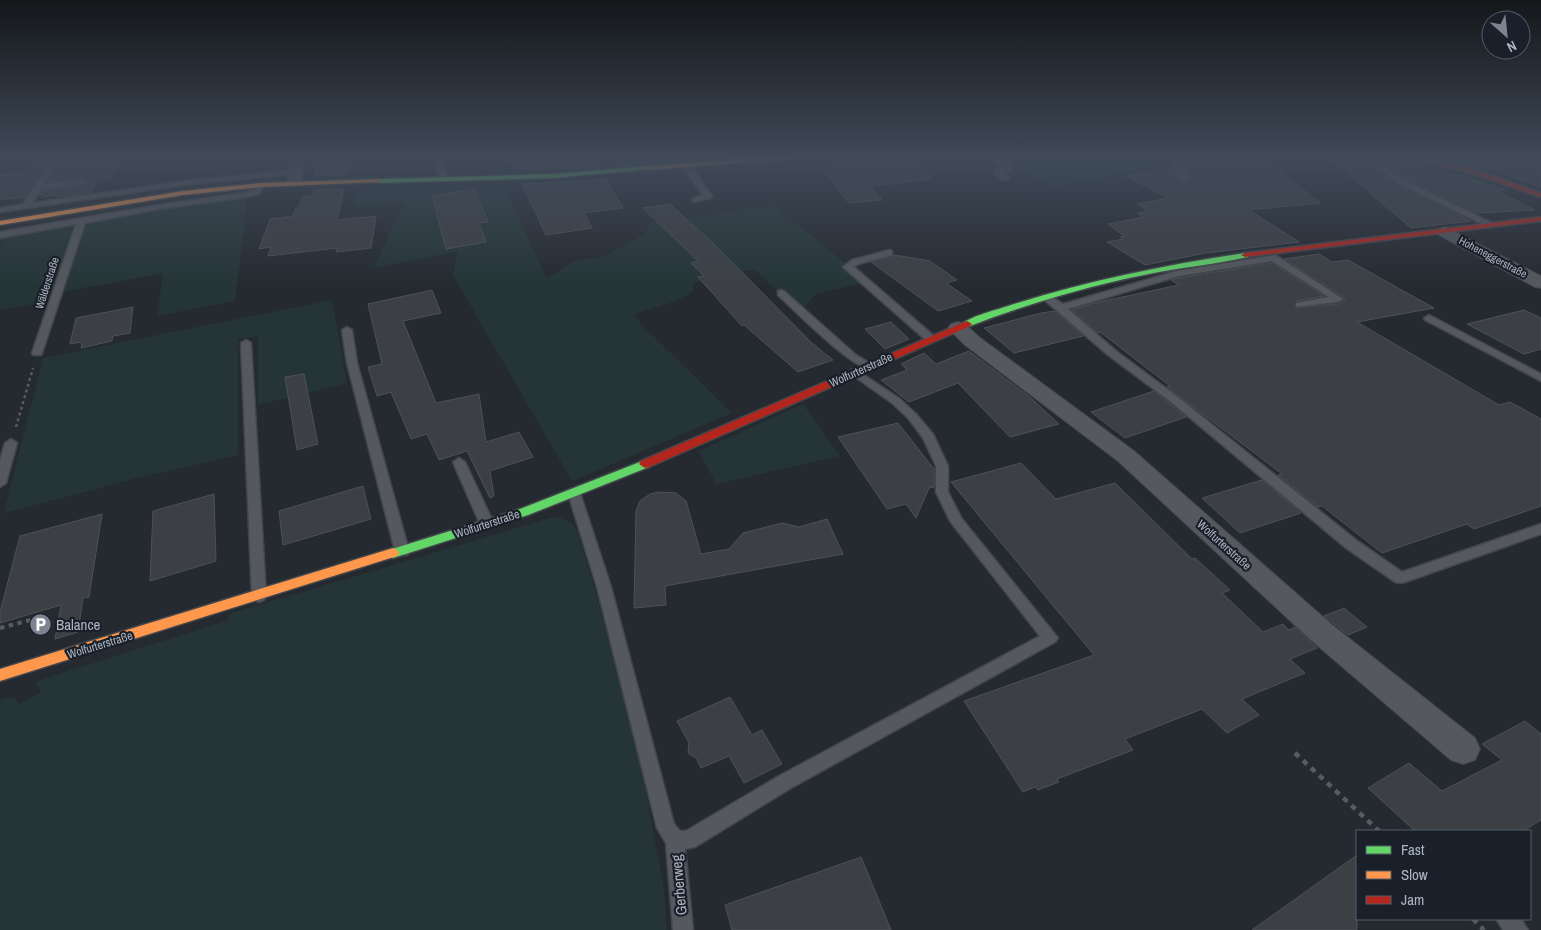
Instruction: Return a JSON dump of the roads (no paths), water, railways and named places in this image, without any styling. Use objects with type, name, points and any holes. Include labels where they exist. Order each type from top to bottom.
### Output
[{"type":"street","points":[[0,223],[138,200]]},
{"type":"street","name":"Wolfurterstraße","points":[[0,675],[402,551],[487,524],[574,493],[931,339],[1046,297],[1103,281],[1192,262],[1541,219]]},
{"type":"street","name":"Hoheneggerstraße","points":[[1445,232],[1541,283]]},
{"type":"street","name":"Wolfurterstraße","points":[[958,328],[1126,456],[1321,632],[1463,749]]},
{"type":"lane","points":[[25,206],[29,200]]},
{"type":"lane","points":[[0,210],[62,200]]},
{"type":"lane","points":[[0,235],[208,200]]},
{"type":"lane","points":[[1441,200],[1492,225]]},
{"type":"lane","name":"Wälderstraße","points":[[37,354],[81,221]]},
{"type":"lane","points":[[1061,308],[1162,280],[1177,274],[1272,258],[1323,252],[1313,246]]},
{"type":"lane","points":[[888,253],[855,262],[848,267],[931,339]]},
{"type":"lane","points":[[1272,258],[1338,299],[1299,305]]},
{"type":"lane","points":[[574,493],[604,587],[666,828],[675,840],[688,840],[785,782],[1050,638],[957,521],[942,492],[942,466],[929,437],[912,416],[862,370],[852,357],[781,293]]},
{"type":"lane","points":[[1046,297],[1112,353],[1175,400],[1351,544],[1400,578],[1541,529]]},
{"type":"lane","points":[[1429,318],[1541,378]]},
{"type":"lane","points":[[347,330],[352,364],[402,551]]},
{"type":"lane","points":[[246,343],[259,596]]},
{"type":"lane","points":[[0,483],[11,443]]},
{"type":"lane","points":[[459,462],[487,524]]},
{"type":"lane","name":"Gerberweg","points":[[675,840],[683,930]]},
{"type":"lane","points":[[1507,920],[1518,930]]},
{"type":"place","name":"Balance","points":[[40,625]]}]
